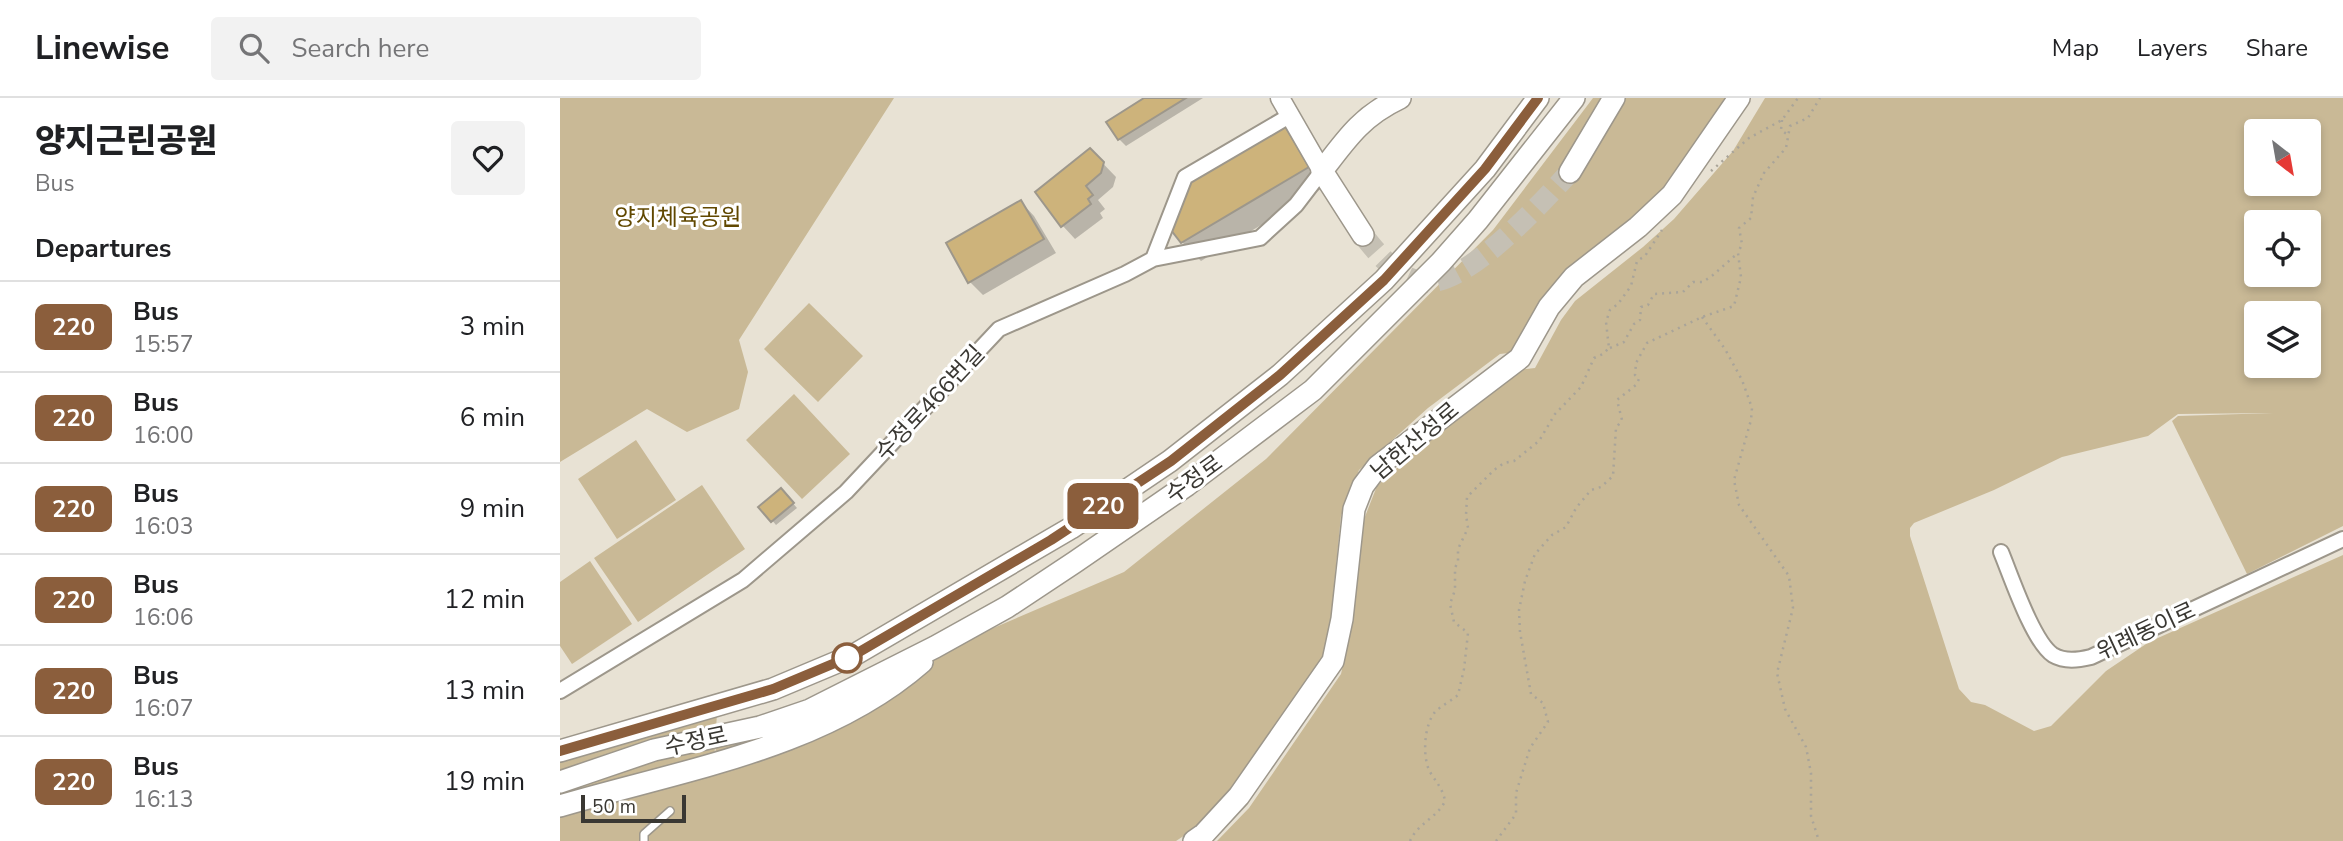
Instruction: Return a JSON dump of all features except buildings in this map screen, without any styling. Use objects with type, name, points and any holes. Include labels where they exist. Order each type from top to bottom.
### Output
[{"type":"main road","points":[[1363,235],[1322,171],[1363,120],[1400,98]]},
{"type":"main road","name":"수정로","points":[[560,751],[773,689],[854,655],[971,588],[1171,461],[1280,375],[1374,289],[1485,169],[1538,98]]},
{"type":"main road","name":"수정로","points":[[560,782],[654,750],[760,727],[810,710],[945,642],[1007,607],[1154,508],[1313,390],[1442,261],[1574,98]]},
{"type":"main road","points":[[1570,172],[1614,98]]},
{"type":"main road","name":"남한산성로","points":[[1194,841],[1204,834],[1239,796],[1334,662],[1342,619],[1354,509],[1363,486],[1378,466],[1520,358],[1549,307],[1574,277],[1638,227],[1672,195],[1739,98]]},
{"type":"main road","points":[[560,806],[756,750],[805,732],[851,712],[895,685],[945,642]]},
{"type":"street","points":[[1280,98],[1322,171]]},
{"type":"street","points":[[1153,259],[1185,177],[1291,115]]},
{"type":"street","name":"수정로466번길","points":[[560,691],[743,580],[846,492],[999,329],[1153,259],[1260,238],[1296,205],[1322,171]]},
{"type":"street","name":"위례동이로","points":[[2001,552],[2037,638],[2053,655],[2073,661],[2091,657],[2343,539]]},
{"type":"lane","points":[[645,841],[644,834],[670,811]]},
{"type":"path","points":[[1710,172],[1749,138],[1782,120],[1798,98]]},
{"type":"path","points":[[1410,841],[1419,827],[1442,809],[1445,801],[1437,779],[1431,774],[1426,762],[1426,750],[1429,723],[1436,711],[1458,695],[1464,669],[1468,633],[1454,622],[1450,604],[1455,590],[1458,550],[1468,528],[1467,497],[1494,470],[1504,463],[1514,461],[1539,441],[1555,414],[1581,387],[1594,358],[1628,338],[1634,324],[1640,320],[1641,307],[1648,305],[1654,294],[1682,292],[1693,282],[1703,282],[1738,253],[1742,244],[1739,228],[1751,218],[1754,197],[1764,173],[1786,148],[1790,126],[1808,118],[1820,98]]},
{"type":"path","points":[[1782,120],[1781,130],[1788,135]]},
{"type":"path","points":[[1609,348],[1606,322],[1610,310],[1631,286],[1637,261],[1645,256],[1666,225]]},
{"type":"path","points":[[1496,841],[1516,814],[1516,793],[1530,748],[1548,722],[1543,703],[1531,694],[1520,632],[1519,610],[1525,581],[1535,554],[1552,535],[1566,527],[1576,508],[1591,490],[1601,487],[1613,476],[1616,428],[1622,420],[1617,400],[1636,385],[1639,379],[1635,375],[1636,363],[1647,343],[1702,317],[1734,306],[1741,277],[1738,253]]},
{"type":"path","points":[[1702,317],[1736,370],[1752,408],[1734,480],[1739,505],[1789,576],[1793,608],[1777,673],[1785,709],[1806,747],[1811,773],[1811,816],[1819,841]]},
{"type":"green space","name":"양지체육공원","points":[[560,98],[894,98],[739,340],[748,372],[739,409],[687,432],[647,409],[560,462]]},
{"type":"green space","points":[[1593,98],[1725,98],[1694,151],[1656,202],[1621,227],[1557,285],[1517,352],[1500,354],[1428,408],[1359,470],[1341,516],[1330,626],[1323,658],[1231,791],[1194,829],[1176,841],[560,841],[560,753],[717,713],[714,763],[717,738],[811,706],[1124,572],[1266,459],[1493,230]]},
{"type":"green space","points":[[1765,98],[2343,98],[2343,526],[2247,574],[2172,421],[2178,416],[2273,413],[2178,414],[2148,436],[2062,457],[1994,490],[1914,523],[1910,528],[1910,536],[1959,689],[1971,702],[1985,705],[2034,731],[2051,726],[2106,671],[2149,642],[2343,555],[2343,841],[1217,841],[1249,808],[1341,674],[1348,643],[1359,532],[1377,486],[1446,424],[1518,370],[1535,368],[1561,320],[1575,301],[1674,219],[1733,151]]},
{"type":"green space","points":[[809,303],[863,356],[818,402],[764,349]]},
{"type":"green space","points":[[794,394],[850,454],[802,499],[746,440]]},
{"type":"green space","points":[[636,440],[676,500],[617,539],[578,479]]},
{"type":"green space","points":[[702,485],[745,549],[638,622],[594,558]]},
{"type":"green space","points":[[590,561],[632,624],[572,664],[560,646],[560,582]]},
{"type":"tunnel","points":[[1363,235],[1390,265],[1407,277],[1426,282],[1443,279],[1463,270],[1504,239],[1570,172]]},
{"type":"bus line","name":"220","points":[[560,751],[773,689],[854,655],[1071,528],[1171,461],[1280,375],[1384,280],[1485,169],[1538,98]]}]
